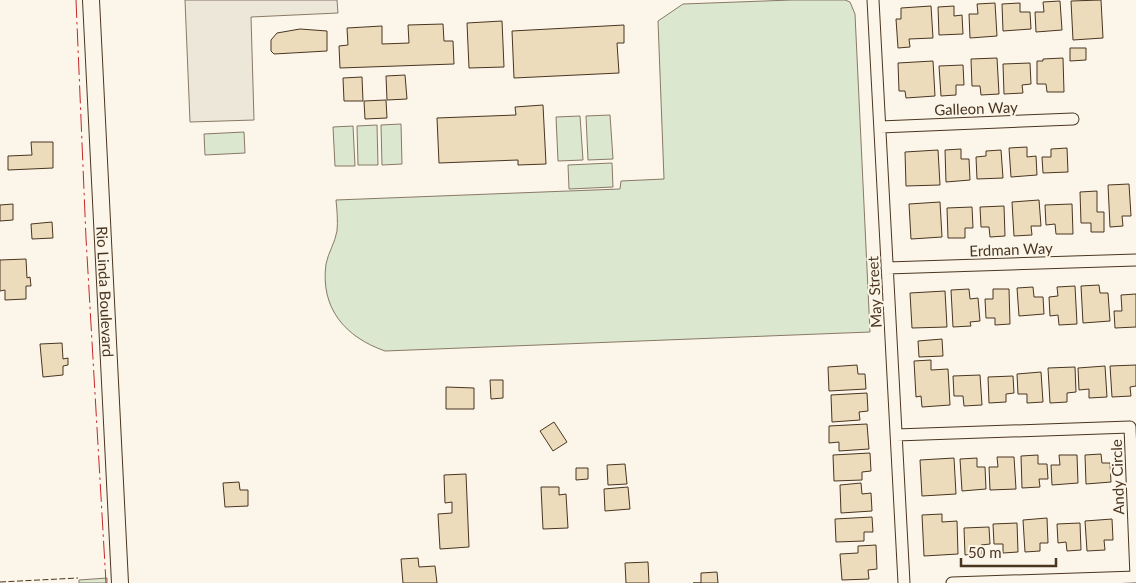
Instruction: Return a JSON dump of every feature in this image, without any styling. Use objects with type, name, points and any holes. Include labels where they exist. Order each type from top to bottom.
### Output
[{"type":"main road","name":"Rio Linda Boulevard","points":[[91,0],[120,583]]},
{"type":"street","name":"May Street","points":[[874,0],[904,583]]},
{"type":"street","name":"Galleon Way","points":[[880,126],[1073,119]]},
{"type":"street","name":"Erdman Way","points":[[888,268],[1136,260]]},
{"type":"street","name":"Andy Circle","points":[[896,435],[1130,427],[1136,577],[952,583]]},
{"type":"green space","points":[[845,0],[850,2],[855,14],[870,332],[385,351],[358,338],[338,319],[331,307],[325,280],[326,264],[337,231],[336,200],[620,189],[621,181],[664,179],[658,21],[683,4]]},
{"type":"green space","points":[[610,115],[613,159],[588,160],[586,116]]},
{"type":"green space","points":[[580,116],[583,160],[558,161],[556,117]]},
{"type":"green space","points":[[401,124],[402,164],[382,165],[381,125]]},
{"type":"green space","points":[[377,125],[378,165],[358,165],[357,126]]},
{"type":"green space","points":[[353,126],[355,166],[335,166],[333,127]]},
{"type":"green space","points":[[244,132],[245,153],[205,155],[204,134]]},
{"type":"green space","points":[[612,163],[613,187],[569,189],[568,165]]},
{"type":"green space","points":[[107,578],[107,583],[79,583],[79,580]]},
{"type":"shaded area","points":[[185,0],[337,0],[338,13],[251,17],[254,120],[190,122]]},
{"type":"building","points":[[1101,0],[1103,38],[1073,40],[1071,1]]},
{"type":"building","points":[[1060,1],[1062,30],[1036,32],[1035,12],[1044,12],[1043,2]]},
{"type":"building","points":[[995,3],[997,36],[970,38],[969,14],[978,14],[977,4]]},
{"type":"building","points":[[1020,3],[1020,12],[1030,12],[1031,29],[1003,31],[1002,4]]},
{"type":"building","points":[[931,6],[933,38],[909,39],[910,47],[898,48],[896,19],[901,19],[901,8]]},
{"type":"building","points":[[954,6],[954,16],[962,15],[963,34],[939,35],[938,7]]},
{"type":"building","points":[[502,21],[504,67],[469,68],[467,23]]},
{"type":"building","points":[[443,24],[444,41],[453,41],[454,64],[340,68],[339,46],[348,45],[347,28],[382,26],[382,44],[409,43],[408,25]]},
{"type":"building","points":[[624,25],[624,43],[617,43],[619,73],[514,78],[512,31]]},
{"type":"building","points":[[300,29],[327,31],[327,51],[274,54],[271,51],[271,40],[277,33]]},
{"type":"building","points":[[1070,48],[1086,48],[1086,60],[1070,61]]},
{"type":"building","points":[[997,58],[999,94],[981,95],[980,86],[972,86],[971,59]]},
{"type":"building","points":[[1063,58],[1064,92],[1047,92],[1046,84],[1037,84],[1037,61]]},
{"type":"building","points":[[933,61],[935,96],[906,98],[905,91],[899,91],[898,63]]},
{"type":"building","points":[[1030,63],[1031,84],[1022,85],[1023,93],[1004,94],[1003,64]]},
{"type":"building","points":[[963,65],[964,85],[956,85],[956,95],[941,96],[939,66]]},
{"type":"building","points":[[405,75],[407,99],[387,100],[386,76]]},
{"type":"building","points":[[362,77],[363,101],[344,101],[343,78]]},
{"type":"building","points":[[386,100],[387,118],[365,119],[364,101]]},
{"type":"building","points":[[543,105],[546,164],[518,165],[518,160],[439,163],[437,118],[516,115],[515,107]]},
{"type":"building","points":[[31,142],[53,142],[53,168],[8,170],[8,156],[32,155]]},
{"type":"building","points":[[1027,147],[1027,157],[1036,156],[1037,175],[1011,177],[1009,148]]},
{"type":"building","points":[[1067,148],[1068,172],[1043,173],[1042,157],[1051,157],[1051,149]]},
{"type":"building","points":[[961,149],[961,159],[969,159],[970,180],[946,182],[945,150]]},
{"type":"building","points":[[938,150],[940,185],[906,186],[905,152]]},
{"type":"building","points":[[1001,150],[1003,178],[977,179],[976,157],[986,156],[986,151]]},
{"type":"building","points":[[1129,184],[1131,216],[1122,216],[1123,226],[1110,227],[1108,185]]},
{"type":"building","points":[[1097,191],[1097,212],[1104,212],[1104,232],[1091,232],[1091,223],[1081,223],[1080,192]]},
{"type":"building","points":[[1039,200],[1041,226],[1031,226],[1032,235],[1014,236],[1012,202]]},
{"type":"building","points":[[940,202],[942,237],[911,239],[909,204]]},
{"type":"building","points":[[13,204],[13,220],[0,221],[0,205]]},
{"type":"building","points":[[1072,204],[1073,234],[1056,234],[1055,224],[1046,225],[1045,205]]},
{"type":"building","points":[[1004,206],[1005,236],[990,237],[989,227],[981,227],[980,207]]},
{"type":"building","points":[[972,207],[973,228],[965,228],[965,238],[948,238],[947,208]]},
{"type":"building","points":[[52,222],[53,238],[32,239],[31,224]]},
{"type":"building","points":[[26,259],[27,278],[30,277],[31,286],[26,286],[26,299],[5,300],[5,290],[0,291],[0,260]]},
{"type":"building","points":[[1099,285],[1100,293],[1108,293],[1110,321],[1083,323],[1081,286]]},
{"type":"building","points":[[1075,286],[1077,324],[1059,325],[1058,315],[1050,316],[1049,297],[1058,296],[1057,287]]},
{"type":"building","points":[[1033,287],[1034,297],[1043,297],[1044,314],[1019,316],[1017,288]]},
{"type":"building","points":[[969,289],[970,299],[978,298],[980,321],[970,322],[971,326],[953,327],[951,290]]},
{"type":"building","points":[[993,289],[1009,289],[1010,324],[995,325],[995,318],[986,318],[985,299],[993,299]]},
{"type":"building","points":[[945,291],[947,327],[912,328],[910,293]]},
{"type":"building","points":[[1136,294],[1136,327],[1115,328],[1114,311],[1122,311],[1121,295]]},
{"type":"building","points":[[942,339],[943,356],[919,357],[918,341]]},
{"type":"building","points":[[62,343],[63,359],[68,358],[68,365],[63,366],[63,375],[43,377],[40,344]]},
{"type":"building","points":[[931,360],[931,370],[948,369],[950,405],[922,407],[921,396],[916,397],[914,361]]},
{"type":"building","points":[[857,365],[858,374],[865,374],[866,389],[829,391],[828,367]]},
{"type":"building","points":[[1136,365],[1136,386],[1130,387],[1131,396],[1112,397],[1110,366]]},
{"type":"building","points":[[1105,366],[1107,397],[1089,398],[1089,389],[1079,390],[1078,368]]},
{"type":"building","points":[[1075,367],[1076,392],[1067,393],[1067,402],[1050,403],[1048,368]]},
{"type":"building","points":[[1041,372],[1043,402],[1027,403],[1027,394],[1018,394],[1017,374]]},
{"type":"building","points":[[980,375],[982,405],[964,406],[963,396],[954,396],[953,376]]},
{"type":"building","points":[[1013,376],[1014,393],[1006,394],[1006,402],[989,403],[988,377]]},
{"type":"building","points":[[490,380],[503,380],[503,398],[491,399]]},
{"type":"building","points":[[446,387],[474,388],[474,409],[446,409]]},
{"type":"building","points":[[867,393],[868,411],[859,412],[860,420],[832,422],[831,395]]},
{"type":"building","points":[[554,422],[567,442],[553,451],[540,431]]},
{"type":"building","points":[[867,424],[869,449],[839,451],[839,442],[829,443],[829,426]]},
{"type":"building","points":[[870,453],[871,471],[862,472],[862,480],[834,481],[833,455]]},
{"type":"building","points":[[1101,454],[1102,463],[1110,463],[1111,482],[1086,484],[1085,455]]},
{"type":"building","points":[[1038,455],[1038,464],[1047,464],[1048,479],[1039,479],[1040,487],[1022,488],[1021,456]]},
{"type":"building","points":[[1059,455],[1077,455],[1078,483],[1052,485],[1051,465],[1060,465]]},
{"type":"building","points":[[997,457],[1014,457],[1016,489],[990,490],[989,467],[998,467]]},
{"type":"building","points":[[954,458],[956,494],[922,496],[920,460]]},
{"type":"building","points":[[977,458],[977,467],[985,467],[986,489],[962,491],[960,459]]},
{"type":"building","points":[[625,464],[627,484],[608,485],[607,465]]},
{"type":"building","points":[[576,468],[588,468],[588,479],[576,480]]},
{"type":"building","points":[[466,474],[469,547],[440,549],[438,514],[452,513],[452,502],[445,503],[444,475]]},
{"type":"building","points":[[239,482],[240,490],[248,490],[248,506],[225,507],[223,483]]},
{"type":"building","points":[[861,483],[862,494],[871,493],[872,511],[841,513],[840,485]]},
{"type":"building","points":[[541,487],[559,487],[559,495],[566,494],[568,528],[543,529]]},
{"type":"building","points":[[628,487],[630,509],[605,511],[604,489]]},
{"type":"building","points":[[942,514],[942,522],[957,521],[958,554],[924,556],[922,515]]},
{"type":"building","points":[[872,517],[873,532],[864,532],[864,541],[836,542],[835,519]]},
{"type":"building","points":[[1047,518],[1048,543],[1040,543],[1040,551],[1025,552],[1023,520]]},
{"type":"building","points":[[1112,519],[1113,540],[1104,540],[1105,550],[1087,551],[1085,521]]},
{"type":"building","points":[[1017,523],[1018,552],[1003,553],[1003,544],[994,544],[993,524]]},
{"type":"building","points":[[1080,523],[1081,550],[1067,551],[1066,542],[1058,543],[1057,524]]},
{"type":"building","points":[[989,527],[990,544],[981,545],[982,554],[965,555],[964,528]]},
{"type":"building","points":[[876,545],[877,569],[868,570],[869,579],[842,580],[840,554],[858,553],[858,546]]},
{"type":"building","points":[[418,558],[419,567],[435,566],[437,583],[403,583],[401,559]]},
{"type":"building","points":[[648,562],[649,583],[626,583],[625,563]]},
{"type":"building","points":[[717,572],[718,583],[701,583],[701,573]]},
{"type":"fence","points":[[0,582],[78,578]]},
{"type":"power","points":[[76,0],[86,238],[106,583]]}]
